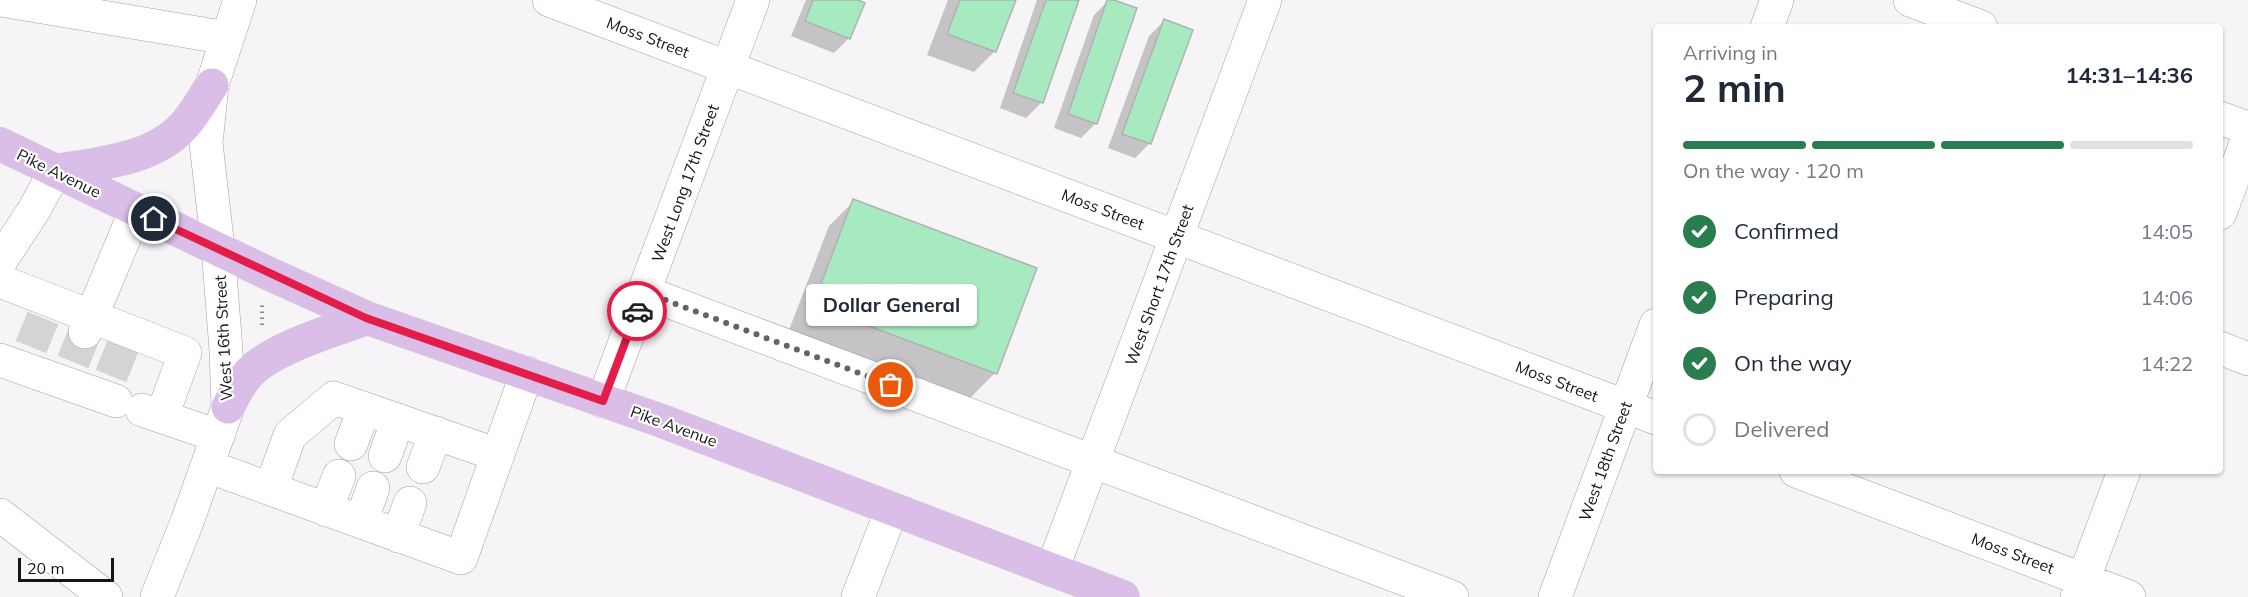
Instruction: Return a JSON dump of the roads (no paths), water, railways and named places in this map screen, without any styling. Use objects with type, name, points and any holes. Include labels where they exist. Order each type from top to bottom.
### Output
[{"type":"main road","points":[[55,171],[134,156],[168,139],[188,122],[212,85]]},
{"type":"main road","name":"Pike Avenue","points":[[0,144],[366,318],[603,401],[1123,597]]},
{"type":"main road","points":[[223,422],[240,385],[258,366],[285,349],[366,318]]},
{"type":"street","points":[[1,0],[94,8],[227,38]]},
{"type":"street","name":"West 16th Street","points":[[157,597],[223,422],[226,350],[218,248],[206,143],[212,85],[240,0]]},
{"type":"street","name":"Moss Street","points":[[549,0],[1653,417]]},
{"type":"street","name":"West Long 17th Street","points":[[603,401],[753,0]]},
{"type":"street","points":[[1768,24],[1777,0]]},
{"type":"street","points":[[1910,0],[1973,24]]},
{"type":"street","name":"West Short 17th Street","points":[[1052,570],[1177,237],[1254,3]]},
{"type":"street","points":[[2223,119],[2248,128]]},
{"type":"street","points":[[2223,205],[2248,138]]},
{"type":"street","points":[[0,262],[34,210],[55,171]]},
{"type":"street","points":[[78,348],[136,210]]},
{"type":"street","points":[[0,280],[29,339]]},
{"type":"street","points":[[644,292],[1452,597]]},
{"type":"street","name":"West 18th Street","points":[[1555,597],[1653,333]]},
{"type":"street","points":[[29,339],[78,348],[127,382],[223,422]]},
{"type":"street","points":[[29,339],[78,348],[127,382]]},
{"type":"street","points":[[2223,349],[2248,359]]},
{"type":"street","points":[[207,466],[461,558],[527,373]]},
{"type":"street","points":[[271,488],[290,435],[334,398],[498,455]]},
{"type":"street","points":[[351,444],[364,409]]},
{"type":"street","points":[[385,456],[398,420]]},
{"type":"street","points":[[423,467],[436,433]]},
{"type":"street","name":"Moss Street","points":[[1803,474],[2080,588],[2129,597]]},
{"type":"street","points":[[2080,588],[2123,474]]},
{"type":"street","points":[[326,510],[339,476]]},
{"type":"street","points":[[361,522],[373,488]]},
{"type":"street","points":[[398,536],[410,503]]},
{"type":"street","points":[[858,597],[892,509]]},
{"type":"street","points":[[0,515],[106,597]]},
{"type":"tunnel","points":[[31,347],[43,318]]},
{"type":"tunnel","points":[[73,362],[85,332]]},
{"type":"tunnel","points":[[111,376],[123,346]]},
{"type":"place","name":"Dollar General","points":[[891,385]]}]
